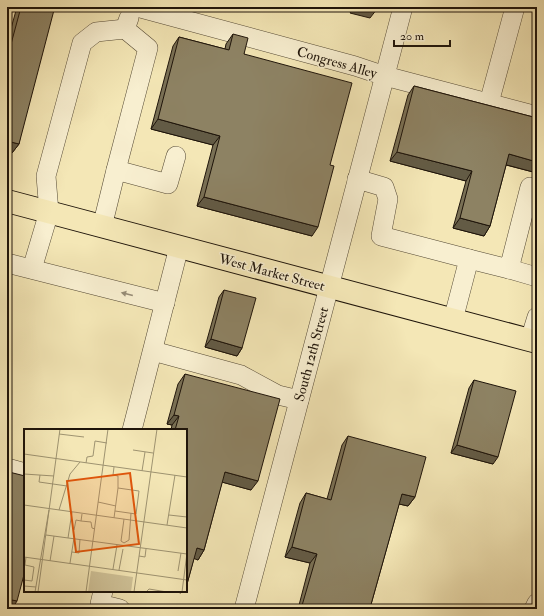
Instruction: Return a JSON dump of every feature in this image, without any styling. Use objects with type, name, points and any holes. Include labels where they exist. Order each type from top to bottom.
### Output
[{"type":"main road","name":"West Market Street","points":[[7,201],[533,341]]},
{"type":"street","points":[[124,29],[133,7]]},
{"type":"street","name":"Congress Alley","points":[[137,7],[188,14],[385,76],[537,116]]},
{"type":"street","name":"South 12th Street","points":[[244,609],[403,7]]},
{"type":"street","points":[[489,103],[515,7]]},
{"type":"street","points":[[32,270],[49,212],[46,176],[82,43],[96,32],[124,29],[148,48],[102,226]]},
{"type":"street","points":[[116,170],[168,184],[176,156]]},
{"type":"street","points":[[357,179],[384,186],[388,199],[381,236],[537,277]]},
{"type":"street","points":[[509,269],[530,187]]},
{"type":"street","points":[[132,429],[179,247]]},
{"type":"street","points":[[453,320],[469,259]]},
{"type":"street","points":[[7,263],[165,303]]},
{"type":"street","points":[[533,341],[537,317]]},
{"type":"street","points":[[153,351],[241,375],[278,395],[299,400]]},
{"type":"street","points":[[7,468],[24,473]]},
{"type":"street","points":[[103,592],[100,604],[120,609]]},
{"type":"street","points":[[534,609],[537,603]]},
{"type":"building","points":[[21,7],[42,7],[54,10],[19,144],[7,141],[7,59]]},
{"type":"building","points":[[233,34],[248,38],[244,54],[352,83],[330,165],[334,166],[318,227],[204,197],[220,136],[158,119],[179,37],[229,50]]},
{"type":"building","points":[[414,86],[537,118],[537,162],[509,154],[490,226],[460,218],[472,171],[397,152]]},
{"type":"building","points":[[224,290],[256,298],[242,348],[211,339]]},
{"type":"building","points":[[185,374],[280,399],[258,481],[225,472],[204,550],[197,548],[187,584],[187,429],[175,429],[179,416],[174,415]]},
{"type":"building","points":[[474,380],[516,391],[498,457],[457,445]]},
{"type":"building","points":[[348,436],[426,457],[415,497],[402,494],[370,608],[375,609],[301,609],[317,554],[292,547],[306,493],[331,500]]},
{"type":"building","points":[[9,472],[24,476],[24,575],[17,601],[7,599],[7,479]]}]
